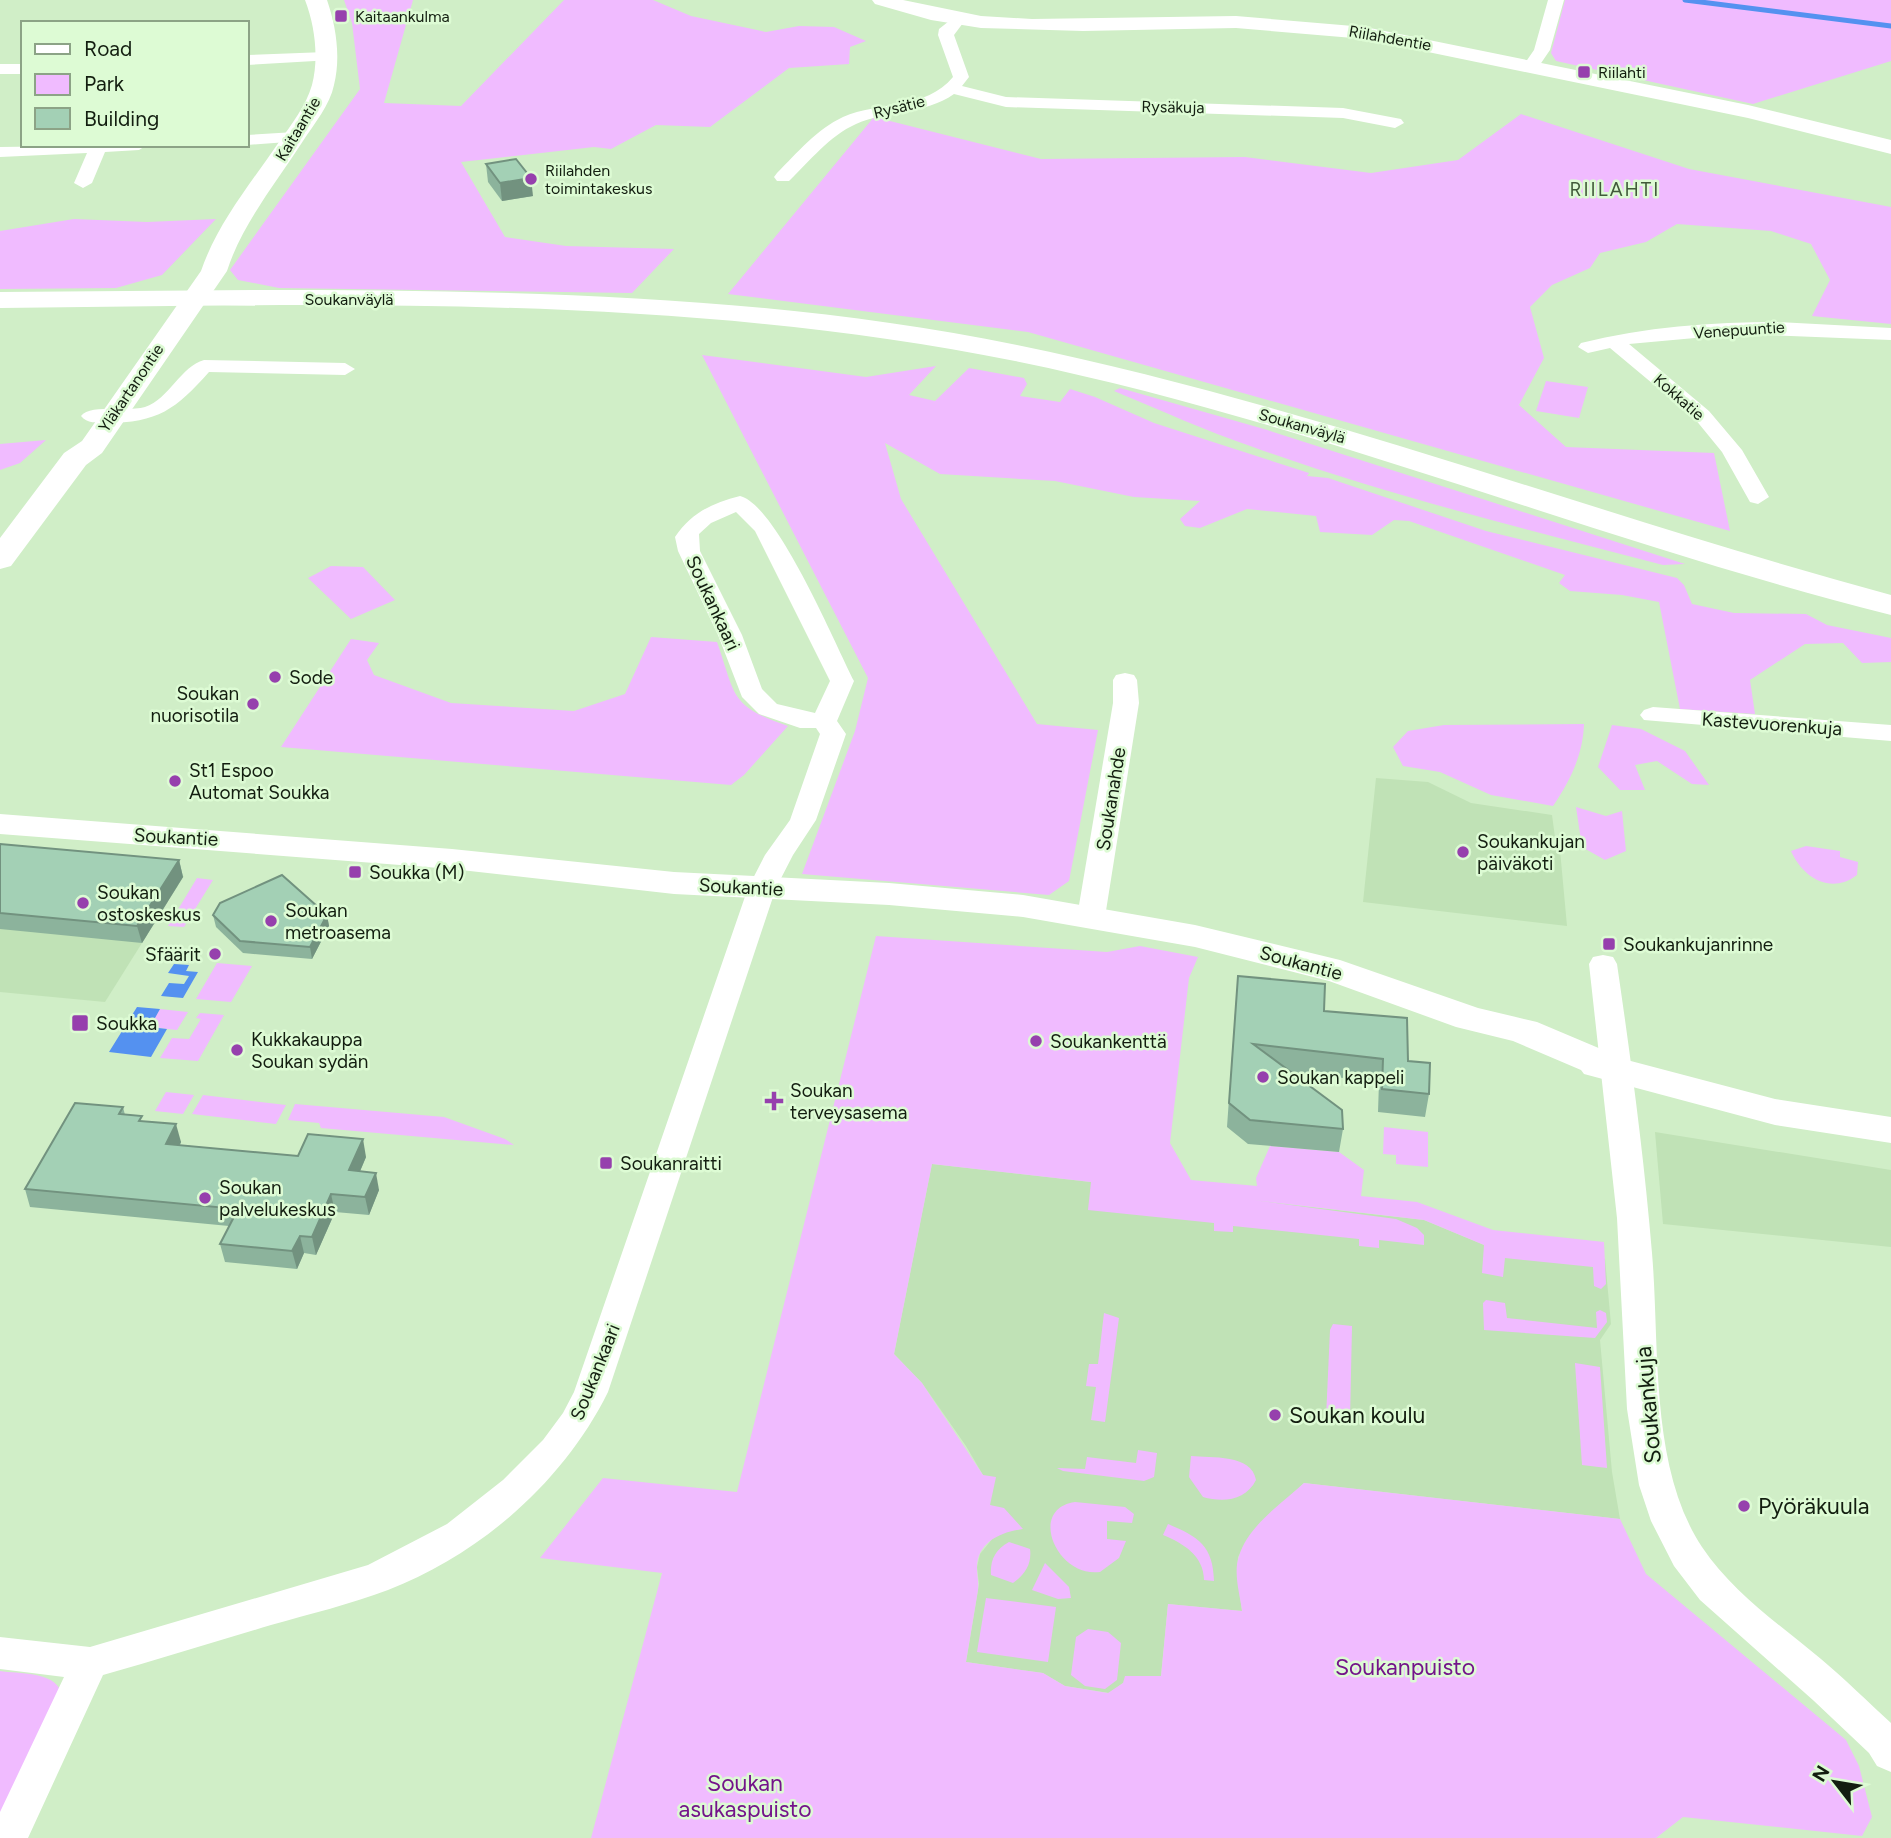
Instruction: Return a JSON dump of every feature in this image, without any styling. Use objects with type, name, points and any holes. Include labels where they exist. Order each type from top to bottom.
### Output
[{"type":"main road","name":"Kaitaantie","points":[[175,306],[199,261],[223,244],[295,137],[323,86],[327,57],[323,19],[316,0]]},
{"type":"main road","name":"Soukanväylä","points":[[0,299],[175,306],[698,313],[894,333],[1011,353],[1150,384],[1393,453],[1730,562],[1891,605]]},
{"type":"main road","name":"Soukanväylä","points":[[0,314],[175,306]]},
{"type":"main road","name":"Yläkartanontie","points":[[0,559],[75,459],[92,447],[102,416],[175,306]]},
{"type":"street","name":"Riilahdentie","points":[[882,0],[958,19],[1030,26],[1255,22],[1343,30],[1531,65],[1807,125],[1891,147]]},
{"type":"street","points":[[1531,65],[1542,50],[1556,0]]},
{"type":"street","points":[[953,89],[961,77],[960,65],[946,35],[947,29],[958,19]]},
{"type":"street","points":[[248,60],[327,57]]},
{"type":"street","points":[[0,69],[21,69]]},
{"type":"street","name":"Rysäkuja","points":[[953,89],[1006,102],[1343,113],[1395,123]]},
{"type":"street","name":"Rysätie","points":[[783,177],[823,138],[850,121],[930,100],[953,89]]},
{"type":"street","points":[[248,139],[295,137]]},
{"type":"street","points":[[0,152],[112,147]]},
{"type":"street","points":[[83,183],[98,148]]},
{"type":"street","name":"Venepuuntie","points":[[1588,347],[1613,341],[1804,326],[1891,334]]},
{"type":"street","name":"Kokkatie","points":[[1613,341],[1702,415],[1731,450],[1758,497]]},
{"type":"street","points":[[102,416],[142,415],[166,408],[204,366],[345,369]]},
{"type":"street","name":"Soukankaari","points":[[740,503],[765,528],[842,681],[824,721],[800,720],[768,709],[751,692],[730,635],[689,551],[686,537],[694,523],[710,513],[740,503]]},
{"type":"street","name":"Soukanahde","points":[[1091,917],[1126,703],[1125,680]]},
{"type":"street","name":"Kastevuorenkuja","points":[[1653,715],[1891,733]]},
{"type":"street","name":"Soukankaari","points":[[0,1653],[90,1663],[378,1578],[460,1535],[516,1490],[555,1450],[576,1422],[609,1345],[762,888],[779,855],[803,820],[833,734],[824,721]]},
{"type":"street","name":"Soukantie","points":[[0,824],[368,851],[674,883],[889,894],[1023,906],[1091,917],[1278,955],[1340,972],[1469,1018],[1517,1043],[1618,1071],[1775,1112],[1891,1130]]},
{"type":"street","name":"Soukankuja","points":[[1603,964],[1618,1071],[1636,1256],[1650,1458],[1663,1504],[1687,1556],[1740,1618],[1808,1671],[1883,1741],[1891,1754]]},
{"type":"street","points":[[8,1838],[90,1663]]},
{"type":"shaded area","name":"Soukankujan päiväkoti","points":[[1376,778],[1428,782],[1471,803],[1552,815],[1557,852],[1560,850],[1567,926],[1363,902]]},
{"type":"shaded area","points":[[0,858],[184,876],[105,1002],[0,992]]},
{"type":"shaded area","points":[[1655,1132],[1891,1170],[1891,1247],[1663,1224]]},
{"type":"shaded area","name":"Soukan koulu","points":[[932,1164],[1424,1220],[1489,1247],[1605,1259],[1611,1324],[1600,1340],[1612,1472],[1620,1519],[1304,1483],[1259,1525],[1238,1557],[1237,1574],[1242,1611],[1168,1604],[1161,1676],[1123,1683],[1109,1693],[1065,1686],[1043,1673],[966,1662],[979,1584],[977,1567],[980,1554],[993,1538],[1004,1531],[1022,1529],[990,1505],[983,1475],[966,1446],[922,1383],[894,1354]]},
{"type":"green space","points":[[344,0],[413,0],[384,103],[461,106],[564,0],[653,0],[691,16],[766,32],[799,26],[834,27],[866,41],[850,47],[849,64],[789,68],[710,127],[656,125],[611,149],[594,147],[461,162],[505,237],[566,246],[674,249],[632,293],[279,288],[238,280],[230,270],[360,89],[352,23]]},
{"type":"green space","points":[[1565,0],[1891,0],[1891,61],[1753,104],[1556,61],[1551,53]]},
{"type":"green space","points":[[1521,114],[1689,169],[1891,207],[1891,324],[1812,316],[1830,280],[1811,244],[1771,231],[1677,224],[1646,242],[1600,253],[1590,268],[1552,285],[1530,307],[1544,358],[1519,405],[1566,447],[1714,453],[1730,531],[1028,332],[728,294],[874,117],[1041,159],[1245,157],[1371,173],[1458,160]]},
{"type":"green space","points":[[74,219],[147,222],[216,219],[162,275],[116,288],[0,289],[0,231]]},
{"type":"green space","points":[[702,355],[866,377],[936,366],[909,395],[935,401],[969,368],[1024,378],[1027,384],[1020,396],[1060,402],[1070,389],[1154,423],[1309,473],[1307,476],[1328,478],[1486,531],[1677,578],[1684,585],[1692,604],[1734,613],[1806,614],[1827,625],[1891,638],[1891,662],[1862,663],[1843,643],[1805,644],[1750,680],[1755,714],[1680,709],[1659,602],[1622,595],[1570,591],[1559,583],[1565,575],[1409,521],[1394,520],[1372,535],[1320,532],[1316,516],[1247,509],[1200,528],[1185,526],[1180,519],[1200,501],[1134,497],[1055,481],[940,474],[885,443],[901,499],[1037,724],[1098,730],[1069,881],[1049,895],[802,874],[855,731],[868,678]]},
{"type":"green space","points":[[1546,381],[1588,387],[1579,418],[1536,411]]},
{"type":"green space","points":[[1120,388],[1264,429],[1685,564],[1663,565],[1354,481],[1218,434],[1114,391]]},
{"type":"green space","points":[[46,440],[20,463],[0,470],[0,444]]},
{"type":"green space","points":[[331,566],[363,567],[395,600],[351,619],[308,578]]},
{"type":"green space","points":[[651,637],[717,642],[738,697],[755,712],[788,726],[744,775],[731,785],[281,747],[351,639],[379,643],[367,660],[374,675],[451,703],[574,711],[625,694]]},
{"type":"green space","points":[[1584,724],[1574,767],[1553,806],[1491,795],[1440,772],[1403,766],[1393,747],[1408,731],[1444,725]]},
{"type":"green space","points":[[1612,725],[1641,729],[1685,751],[1709,785],[1692,784],[1657,761],[1635,765],[1645,790],[1620,790],[1598,767]]},
{"type":"green space","points":[[1576,807],[1606,816],[1622,811],[1626,851],[1605,860],[1582,847]]},
{"type":"green space","points":[[1806,846],[1840,851],[1840,857],[1858,862],[1857,875],[1837,883],[1819,881],[1810,876],[1791,851]]},
{"type":"green space","points":[[197,878],[213,880],[184,927],[168,926]]},
{"type":"green space","name":"Soukanpuisto","points":[[876,936],[1107,952],[1140,946],[1198,957],[1189,978],[1170,1143],[1191,1180],[1257,1186],[1256,1178],[1270,1146],[1339,1152],[1364,1170],[1361,1196],[1417,1202],[1493,1230],[1604,1242],[1606,1284],[1601,1289],[1594,1286],[1593,1267],[1505,1258],[1503,1277],[1482,1273],[1484,1245],[1424,1220],[1253,1200],[1396,1219],[1417,1228],[1424,1235],[1424,1245],[1379,1240],[1379,1248],[1359,1246],[1359,1239],[1233,1226],[1233,1232],[1214,1231],[1214,1223],[1088,1210],[1091,1182],[932,1164],[894,1354],[922,1383],[983,1475],[996,1477],[990,1505],[1004,1508],[1023,1529],[999,1536],[981,1551],[977,1568],[978,1590],[966,1662],[1043,1673],[1065,1686],[1108,1693],[1123,1683],[1125,1676],[1161,1676],[1168,1604],[1242,1611],[1237,1569],[1243,1545],[1258,1525],[1304,1483],[1620,1519],[1646,1574],[1846,1740],[1859,1766],[1872,1817],[1862,1836],[1683,1817],[1656,1838],[591,1838],[662,1573],[540,1558],[603,1478],[737,1492]]},
{"type":"green space","points":[[217,963],[252,966],[231,1002],[196,999]]},
{"type":"green space","points":[[160,1009],[188,1012],[177,1030],[149,1027]]},
{"type":"green space","points":[[200,1013],[224,1015],[198,1061],[160,1058],[172,1038],[189,1039],[201,1019],[196,1018]]},
{"type":"green space","points":[[166,1092],[194,1095],[183,1114],[155,1111]]},
{"type":"green space","points":[[203,1095],[286,1105],[276,1124],[192,1114]]},
{"type":"green space","points":[[295,1104],[444,1117],[505,1139],[514,1145],[321,1128],[319,1123],[288,1120]]},
{"type":"green space","points":[[1384,1127],[1428,1132],[1428,1167],[1396,1164],[1396,1155],[1383,1154]]},
{"type":"green space","points":[[1486,1300],[1505,1303],[1507,1318],[1597,1328],[1596,1312],[1600,1310],[1606,1313],[1607,1322],[1595,1338],[1484,1330],[1483,1303]]},
{"type":"green space","points":[[1104,1313],[1119,1318],[1105,1422],[1091,1420],[1096,1387],[1086,1386],[1089,1364],[1098,1364]]},
{"type":"green space","points":[[1333,1324],[1352,1326],[1350,1420],[1326,1418],[1330,1330]]},
{"type":"green space","points":[[1575,1363],[1600,1367],[1607,1468],[1582,1465]]},
{"type":"green space","points":[[1138,1450],[1157,1453],[1154,1477],[1144,1481],[1057,1468],[1085,1469],[1087,1457],[1136,1463]]},
{"type":"green space","points":[[1191,1456],[1239,1462],[1253,1472],[1256,1480],[1246,1492],[1234,1498],[1219,1500],[1203,1497],[1189,1477]]},
{"type":"green space","points":[[1075,1502],[1125,1507],[1134,1514],[1132,1523],[1107,1521],[1107,1539],[1126,1541],[1119,1558],[1100,1572],[1085,1571],[1071,1565],[1053,1542],[1050,1529],[1053,1517],[1061,1507]]},
{"type":"green space","points":[[1168,1524],[1188,1533],[1202,1544],[1211,1559],[1214,1581],[1204,1580],[1200,1564],[1191,1552],[1163,1535]]},
{"type":"green space","points":[[1009,1542],[1030,1549],[1027,1568],[1013,1583],[991,1575],[994,1556]]},
{"type":"green space","points":[[1045,1563],[1069,1587],[1071,1598],[1058,1599],[1032,1590]]},
{"type":"green space","points":[[986,1598],[1056,1607],[1048,1662],[977,1652]]},
{"type":"green space","points":[[1088,1629],[1108,1632],[1121,1643],[1117,1680],[1105,1689],[1085,1686],[1071,1675],[1076,1637]]},
{"type":"green space","points":[[0,1671],[43,1677],[57,1685],[61,1692],[0,1819]]},
{"type":"water","points":[[174,964],[189,965],[186,971],[198,972],[183,998],[161,996],[169,983],[184,984],[189,976],[168,973]]},
{"type":"water","points":[[137,1007],[160,1009],[150,1027],[167,1029],[151,1057],[109,1052]]},
{"type":"building","points":[[516,159],[531,178],[500,183],[486,164]]},
{"type":"building","name":"Soukan ostoskeskus","points":[[0,844],[179,860],[137,926],[0,913]]},
{"type":"building","name":"Soukan metroasema","points":[[282,875],[327,915],[310,947],[240,941],[213,915],[220,903]]},
{"type":"building","name":"Soukan kappeli","points":[[1238,976],[1325,984],[1324,1011],[1407,1018],[1408,1061],[1430,1063],[1429,1094],[1382,1089],[1383,1059],[1253,1044],[1342,1110],[1343,1129],[1250,1120],[1229,1103]]},
{"type":"building","name":"Soukan palvelukeskus","points":[[75,1103],[123,1107],[119,1114],[142,1116],[139,1121],[176,1124],[166,1144],[298,1156],[308,1134],[363,1139],[349,1170],[376,1173],[365,1197],[331,1194],[312,1237],[300,1236],[292,1251],[220,1244],[238,1209],[25,1189]]},
{"type":"waterway","points":[[1685,0],[1891,26]]},
{"type":"place","name":"Kaitaankulma","points":[[341,16]]},
{"type":"place","name":"Riilahti","points":[[1584,72]]},
{"type":"place","name":"Riilahden toimintakeskus","points":[[531,179]]},
{"type":"place","name":"Sode","points":[[275,677]]},
{"type":"place","name":"Soukan nuorisotila","points":[[253,704]]},
{"type":"place","name":"St1 Espoo Automat Soukka","points":[[175,781]]},
{"type":"place","name":"Soukankujan päiväkoti","points":[[1463,852]]},
{"type":"place","name":"Soukka (M)","points":[[355,872]]},
{"type":"place","name":"Soukan ostoskeskus","points":[[83,903]]},
{"type":"place","name":"Soukan metroasema","points":[[271,921]]},
{"type":"place","name":"Soukankujanrinne","points":[[1609,944]]},
{"type":"place","name":"Sfäärit","points":[[215,954]]},
{"type":"place","name":"Soukka","points":[[80,1023]]},
{"type":"place","name":"Soukankenttä","points":[[1036,1041]]},
{"type":"place","name":"Kukkakauppa Soukan sydän","points":[[237,1050]]},
{"type":"place","name":"Soukan kappeli","points":[[1263,1077]]},
{"type":"place","name":"Soukan terveysasema","points":[[774,1101]]},
{"type":"place","name":"Soukanraitti","points":[[606,1163]]},
{"type":"place","name":"Soukan palvelukeskus","points":[[205,1198]]},
{"type":"place","name":"Soukan koulu","points":[[1275,1415]]},
{"type":"place","name":"Pyöräkuula","points":[[1744,1506]]},
{"type":"district","name":"RIILAHTI","points":[[1615,189]]},
{"type":"park label","name":"Soukan asukaspuisto","points":[[745,1796]]}]
